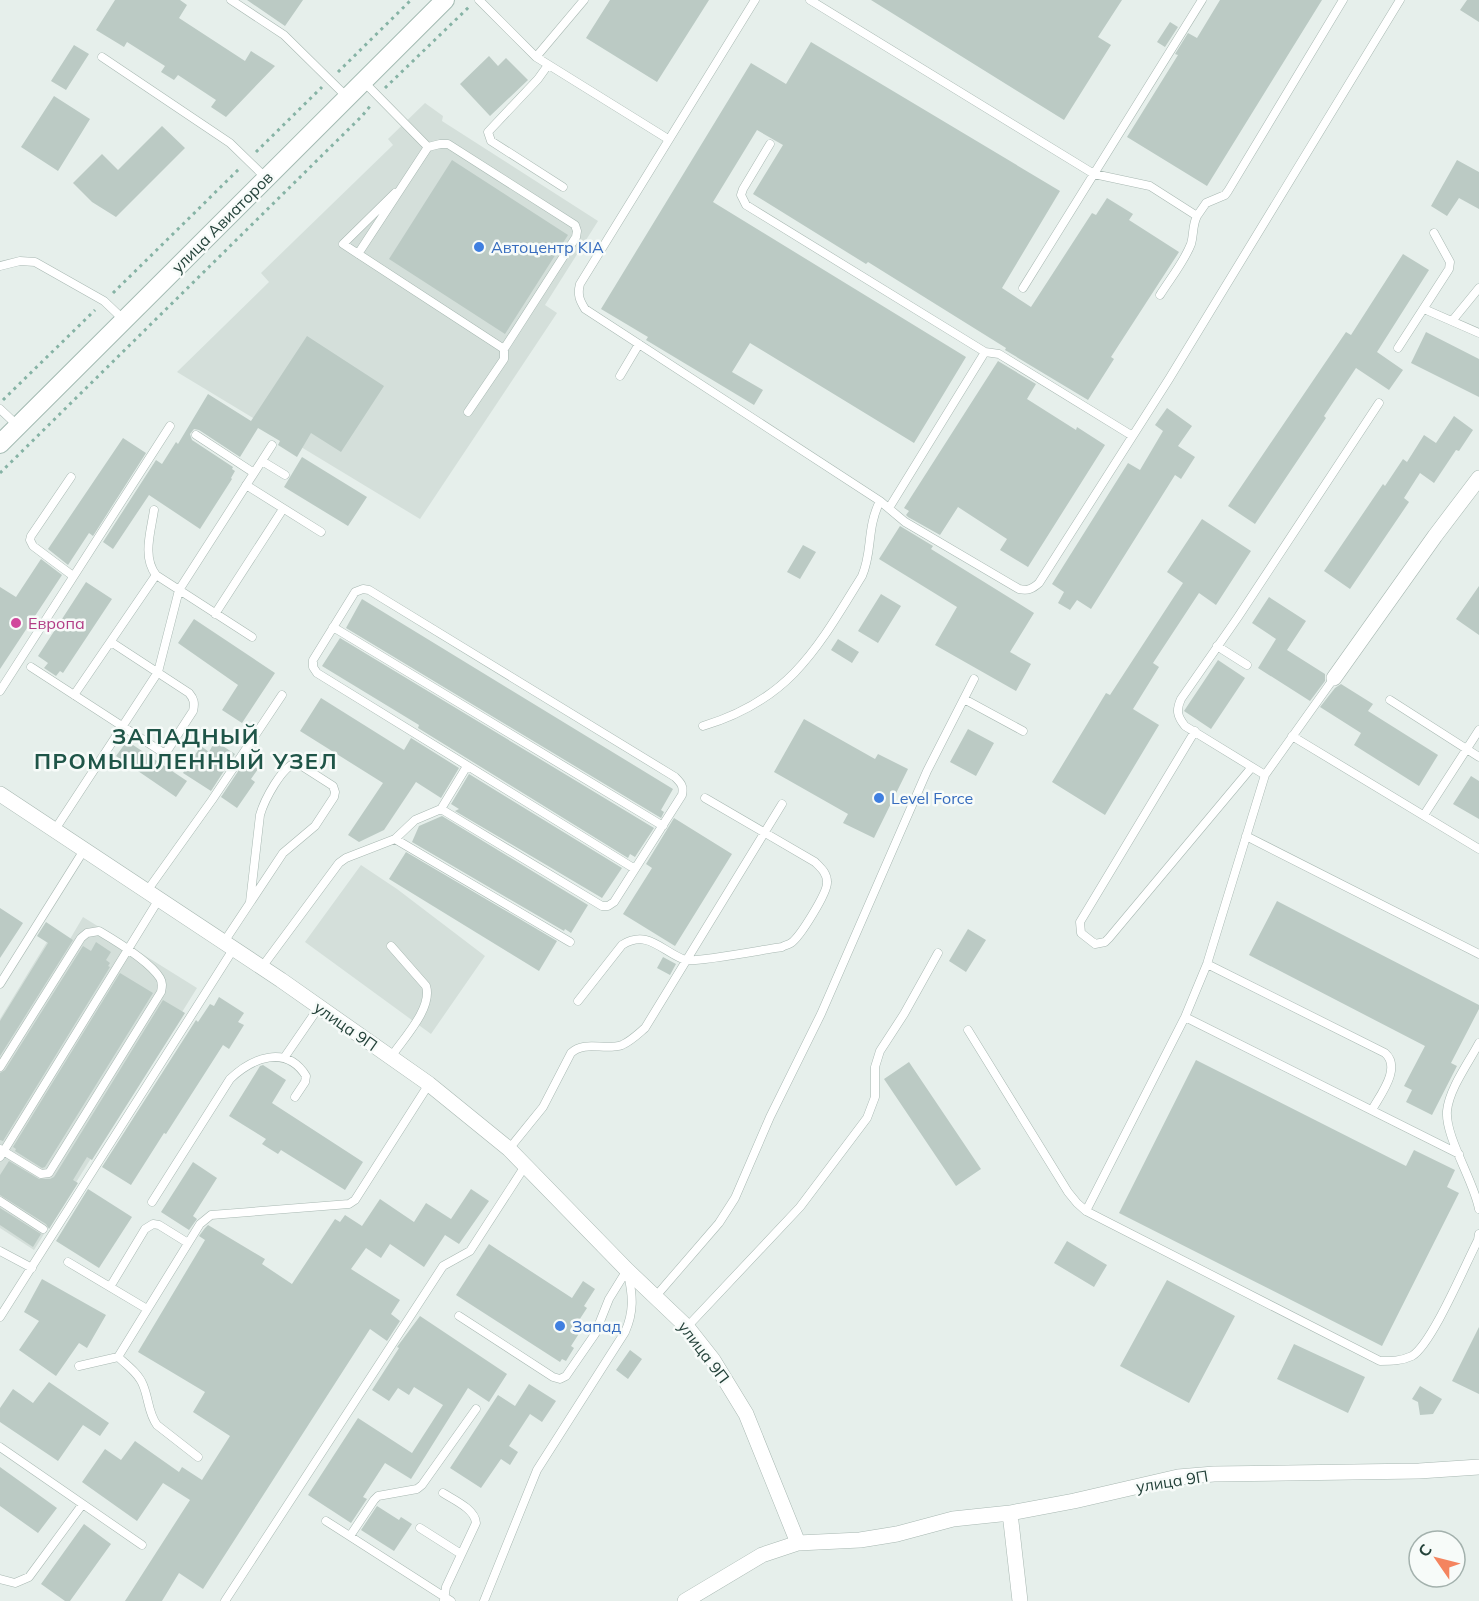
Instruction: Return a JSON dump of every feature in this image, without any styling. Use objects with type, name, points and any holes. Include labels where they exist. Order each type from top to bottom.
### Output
[{"type":"main road","name":"улица Авиаторов","points":[[0,444],[445,0]]},
{"type":"street","points":[[1334,678],[1479,478]]},
{"type":"street","name":"улица 9П","points":[[0,794],[319,1006],[429,1084],[509,1149],[627,1270],[687,1327],[713,1360],[746,1414],[798,1543],[860,1540],[897,1534],[953,1519],[1010,1514],[1178,1477],[1214,1474],[1419,1471],[1479,1467]]},
{"type":"street","points":[[1010,1514],[1020,1601]]},
{"type":"street","points":[[685,1601],[762,1555],[798,1543]]},
{"type":"lane","points":[[231,0],[284,35],[347,98]]},
{"type":"lane","points":[[478,0],[536,57],[668,139]]},
{"type":"lane","points":[[536,57],[584,0]]},
{"type":"lane","points":[[755,0],[580,285],[578,292],[585,309],[880,501],[915,527],[1019,590],[1026,591],[1033,589],[1039,583],[1131,435],[1169,379],[1400,0]]},
{"type":"lane","points":[[810,0],[1094,174],[1150,186],[1197,216]]},
{"type":"lane","points":[[1023,288],[1202,0]]},
{"type":"lane","points":[[1161,295],[1188,250],[1197,216],[1206,203],[1225,195],[1228,191],[1343,0]]},
{"type":"lane","points":[[102,57],[223,138],[266,178]]},
{"type":"lane","points":[[548,65],[538,79],[488,132],[491,141],[563,187]]},
{"type":"lane","points":[[363,81],[428,147]]},
{"type":"lane","points":[[358,254],[428,147],[440,144],[448,144],[570,221],[577,231],[576,237],[504,349],[504,359],[468,412]]},
{"type":"lane","points":[[770,144],[743,189],[741,195],[746,205],[985,352],[999,354],[1131,435]]},
{"type":"lane","points":[[406,181],[343,244],[504,349]]},
{"type":"lane","points":[[1398,348],[1449,269],[1450,262],[1434,233]]},
{"type":"lane","points":[[0,266],[20,261],[35,262],[104,301],[124,320]]},
{"type":"lane","points":[[1452,321],[1479,288]]},
{"type":"lane","points":[[1424,309],[1479,333]]},
{"type":"lane","points":[[620,376],[639,344]]},
{"type":"lane","points":[[889,508],[985,352]]},
{"type":"lane","points":[[1265,775],[1185,726],[1179,718],[1177,708],[1379,403]]},
{"type":"lane","points":[[0,409],[18,426]]},
{"type":"lane","points":[[0,691],[170,426]]},
{"type":"lane","points":[[196,435],[254,473]]},
{"type":"lane","points":[[54,831],[158,672],[179,590],[272,445]]},
{"type":"lane","points":[[262,461],[285,476]]},
{"type":"lane","points":[[71,477],[30,540],[33,546],[74,576]]},
{"type":"lane","points":[[246,485],[321,532]]},
{"type":"lane","points":[[703,726],[731,718],[750,708],[800,668],[817,648],[867,566],[872,516],[880,501]]},
{"type":"lane","points":[[215,614],[283,508]]},
{"type":"lane","points":[[154,510],[148,556],[150,567],[156,575],[252,637]]},
{"type":"lane","points":[[74,695],[156,575]]},
{"type":"lane","points":[[441,809],[602,906],[608,906],[614,902],[663,826],[682,795],[681,783],[675,777],[379,596],[363,589],[355,592],[313,660],[313,667],[317,673],[635,869]]},
{"type":"lane","points":[[333,627],[663,826]]},
{"type":"lane","points":[[111,642],[189,693],[193,698],[194,711],[165,754]]},
{"type":"lane","points":[[1217,646],[1247,665]]},
{"type":"lane","points":[[31,667],[176,761]]},
{"type":"lane","points":[[1086,1211],[1185,1017],[1208,964],[1265,775],[1334,678]]},
{"type":"lane","points":[[656,1296],[719,1223],[735,1198],[821,1014],[927,771],[974,679]]},
{"type":"lane","points":[[0,1067],[81,938],[87,933],[99,931],[128,949],[160,977],[163,984],[161,992],[54,1168],[46,1175],[1,1152],[128,949],[153,895],[212,800],[282,695]]},
{"type":"lane","points":[[964,699],[1023,731]]},
{"type":"lane","points":[[1390,700],[1479,756]]},
{"type":"lane","points":[[1424,815],[1479,730]]},
{"type":"lane","points":[[1195,732],[1080,922],[1081,933],[1095,944],[1105,942],[1109,938],[1252,767]]},
{"type":"lane","points":[[1292,736],[1479,849]]},
{"type":"lane","points":[[0,1317],[229,945],[250,902],[283,853],[315,826],[334,797],[333,786],[297,763],[287,767],[264,802],[260,815],[250,902]]},
{"type":"lane","points":[[262,967],[339,863],[346,858],[395,839],[415,820],[441,809],[467,766]]},
{"type":"lane","points":[[578,1001],[621,945],[630,940],[646,939],[687,961],[782,946],[791,943],[804,930],[828,885],[827,876],[815,862],[705,798]]},
{"type":"lane","points":[[509,1149],[543,1107],[572,1053],[577,1048],[609,1047],[622,1044],[645,1028],[782,804]]},
{"type":"lane","points":[[1246,836],[1479,954]]},
{"type":"lane","points":[[395,839],[570,942]]},
{"type":"lane","points":[[0,984],[84,850]]},
{"type":"lane","points":[[391,946],[426,986],[429,994],[423,1011],[391,1057]]},
{"type":"lane","points":[[687,1327],[800,1207],[867,1118],[875,1097],[877,1058],[938,953]]},
{"type":"lane","points":[[1208,964],[1390,1057],[1393,1065],[1391,1072],[1372,1110]]},
{"type":"lane","points":[[284,1058],[319,1006]]},
{"type":"lane","points":[[1185,1017],[1459,1154]]},
{"type":"lane","points":[[968,1030],[1068,1192],[1086,1211],[1380,1361],[1399,1361],[1413,1355],[1428,1340],[1479,1234]]},
{"type":"lane","points":[[1479,1043],[1451,1095],[1447,1112],[1450,1128],[1479,1209]]},
{"type":"lane","points":[[152,1202],[230,1079],[237,1072],[264,1058],[275,1056],[284,1058],[303,1071],[306,1076],[296,1097]]},
{"type":"lane","points":[[79,1366],[118,1357],[200,1224],[211,1215],[349,1204],[355,1200],[362,1193],[429,1084]]},
{"type":"lane","points":[[225,1601],[443,1266],[470,1251],[526,1165]]},
{"type":"lane","points":[[0,1201],[43,1229]]},
{"type":"lane","points":[[110,1287],[145,1229],[153,1224],[159,1225],[188,1243]]},
{"type":"lane","points":[[0,1251],[32,1268]]},
{"type":"lane","points":[[68,1262],[147,1309]]},
{"type":"lane","points":[[459,1316],[553,1377],[560,1379],[566,1376],[595,1334],[609,1299],[627,1270]]},
{"type":"lane","points":[[484,1601],[537,1470],[631,1320],[632,1292],[627,1270]]},
{"type":"lane","points":[[118,1357],[144,1386],[150,1411],[157,1425],[198,1457]]},
{"type":"lane","points":[[350,1536],[378,1496],[417,1489],[423,1485],[476,1409]]},
{"type":"lane","points":[[0,1447],[141,1545]]},
{"type":"lane","points":[[443,1493],[476,1517],[476,1522],[446,1587],[446,1599]]},
{"type":"lane","points":[[0,1579],[15,1583],[29,1577],[82,1504]]},
{"type":"lane","points":[[326,1521],[446,1599]]},
{"type":"lane","points":[[420,1528],[461,1554]]},
{"type":"path","points":[[0,403],[411,0]]},
{"type":"path","points":[[0,473],[353,125],[378,96],[478,0]]},
{"type":"shaded area","points":[[425,103],[443,116],[442,121],[598,221],[545,305],[557,313],[420,519],[177,372],[269,282],[261,273],[393,145],[388,139]]},
{"type":"shaded area","points":[[361,865],[397,889],[485,956],[431,1034],[305,942]]},
{"type":"shaded area","points":[[83,917],[197,988],[34,1250],[0,1228],[0,1019],[47,942],[63,951]]},
{"type":"building","points":[[115,0],[180,0],[187,5],[179,18],[245,61],[251,51],[275,66],[226,117],[211,107],[216,100],[178,75],[174,80],[161,72],[165,66],[127,42],[124,47],[96,30]]},
{"type":"building","points":[[247,0],[303,0],[285,26]]},
{"type":"building","points":[[610,0],[709,0],[657,82],[586,38]]},
{"type":"building","points":[[871,0],[1122,0],[1098,37],[1111,45],[1064,120]]},
{"type":"building","points":[[1220,0],[1322,0],[1207,186],[1127,137],[1178,55],[1175,54],[1188,33],[1197,38]]},
{"type":"building","points":[[1467,0],[1479,0],[1479,22],[1460,10]]},
{"type":"building","points":[[1170,22],[1178,27],[1165,47],[1157,42]]},
{"type":"building","points":[[811,42],[1060,191],[1002,288],[1031,307],[1092,213],[1096,215],[1107,198],[1133,214],[1129,220],[1179,252],[1111,357],[1114,359],[1088,400],[868,262],[866,264],[753,194],[783,145],[757,130],[713,202],[966,357],[914,443],[750,343],[732,372],[763,390],[754,405],[646,340],[648,337],[601,309],[751,63],[786,84]]},
{"type":"building","points":[[74,45],[89,54],[66,90],[51,81]]},
{"type":"building","points":[[489,56],[498,66],[506,58],[528,80],[490,116],[460,84]]},
{"type":"building","points":[[54,96],[90,119],[58,171],[21,147]]},
{"type":"building","points":[[162,126],[185,148],[116,217],[92,202],[73,183],[102,154],[118,170]]},
{"type":"building","points":[[452,160],[568,235],[505,334],[389,259]]},
{"type":"building","points":[[1457,160],[1479,172],[1479,209],[1459,198],[1447,216],[1431,206]]},
{"type":"building","points":[[1403,254],[1429,270],[1377,352],[1403,370],[1389,390],[1356,368],[1324,416],[1326,418],[1255,524],[1228,506],[1346,332],[1351,335]]},
{"type":"building","points":[[1426,332],[1479,359],[1479,397],[1411,363]]},
{"type":"building","points":[[307,336],[384,386],[341,452],[311,433],[297,457],[278,445],[280,441],[258,428],[240,457],[194,429],[190,434],[192,440],[233,467],[235,471],[200,529],[149,495],[113,549],[103,542],[156,460],[162,464],[176,442],[178,444],[208,394],[251,421]]},
{"type":"building","points":[[998,361],[1036,384],[1027,399],[1076,430],[1077,427],[1105,445],[1028,567],[1000,550],[1007,539],[958,507],[940,535],[908,517],[906,515],[909,511],[904,508]]},
{"type":"building","points":[[1167,408],[1192,426],[1178,446],[1195,457],[1181,479],[1175,475],[1091,609],[1077,600],[1070,610],[1058,603],[1064,592],[1052,584],[1128,463],[1140,470],[1163,431],[1155,425]]},
{"type":"building","points":[[1454,416],[1473,430],[1459,451],[1456,450],[1434,483],[1420,473],[1404,498],[1409,502],[1350,589],[1324,571],[1383,484],[1385,486],[1403,459],[1407,462],[1424,435],[1436,443]]},
{"type":"building","points":[[123,438],[146,453],[93,536],[89,533],[68,565],[48,549]]},
{"type":"building","points":[[302,457],[367,497],[348,526],[284,487]]},
{"type":"building","points":[[1202,519],[1251,551],[1216,605],[1199,593],[1153,663],[1159,667],[1133,709],[1159,725],[1105,815],[1052,782],[1106,693],[1110,695],[1183,583],[1167,572]]},
{"type":"building","points":[[900,526],[933,546],[931,549],[1034,613],[1010,652],[1031,664],[1016,691],[935,645],[957,607],[879,559]]},
{"type":"building","points":[[803,545],[816,552],[800,579],[787,572]]},
{"type":"building","points":[[41,559],[62,575],[0,669],[0,587],[16,597]]},
{"type":"building","points":[[86,582],[112,599],[63,673],[60,671],[56,676],[44,668],[48,663],[38,656]]},
{"type":"building","points":[[1479,586],[1479,635],[1456,619]]},
{"type":"building","points":[[881,594],[901,606],[878,643],[858,631]]},
{"type":"building","points":[[1269,597],[1306,621],[1287,650],[1325,674],[1325,681],[1310,701],[1258,668],[1276,639],[1252,623]]},
{"type":"building","points":[[362,599],[673,789],[661,810],[664,812],[661,818],[346,628]]},
{"type":"building","points":[[194,619],[275,673],[242,723],[222,710],[238,685],[178,643]]},
{"type":"building","points":[[340,638],[654,828],[635,857],[630,854],[628,858],[322,666]]},
{"type":"building","points":[[838,639],[859,652],[852,663],[831,650]]},
{"type":"building","points":[[1218,660],[1245,678],[1211,729],[1184,711]]},
{"type":"building","points":[[1341,684],[1373,704],[1368,711],[1438,755],[1419,786],[1354,745],[1361,733],[1320,707]]},
{"type":"building","points":[[321,698],[404,750],[411,738],[459,768],[441,798],[416,782],[384,830],[359,842],[348,835],[383,783],[300,731]]},
{"type":"building","points":[[804,719],[875,759],[878,754],[908,769],[874,838],[843,823],[848,814],[774,772]]},
{"type":"building","points":[[968,729],[994,743],[976,776],[950,762]]},
{"type":"building","points":[[127,741],[187,781],[176,797],[116,756]]},
{"type":"building","points":[[215,741],[235,754],[211,791],[183,773],[201,746],[209,752]]},
{"type":"building","points":[[245,761],[258,769],[251,779],[255,782],[237,808],[221,797]]},
{"type":"building","points":[[469,774],[622,868],[602,898],[455,811],[459,809],[451,804]]},
{"type":"building","points":[[1471,776],[1479,781],[1479,819],[1453,804]]},
{"type":"building","points":[[442,816],[588,905],[571,933],[412,842],[419,826]]},
{"type":"building","points":[[674,818],[732,854],[675,946],[623,914],[652,868],[646,864]]},
{"type":"building","points":[[406,852],[557,941],[539,971],[389,879]]},
{"type":"building","points":[[1277,901],[1479,1005],[1451,1063],[1457,1066],[1432,1115],[1406,1102],[1412,1090],[1404,1086],[1425,1046],[1249,955]]},
{"type":"building","points":[[0,908],[23,923],[0,958]]},
{"type":"building","points":[[46,922],[73,940],[0,1056],[0,1021],[48,943],[37,936]]},
{"type":"building","points":[[968,929],[986,940],[966,972],[949,961]]},
{"type":"building","points":[[96,942],[111,952],[106,960],[110,963],[108,966],[110,967],[3,1141],[0,1140],[0,1073],[5,1070],[83,946],[91,951]]},
{"type":"building","points":[[663,957],[676,964],[670,975],[657,968]]},
{"type":"building","points":[[120,973],[153,993],[45,1167],[42,1168],[15,1151],[13,1147]]},
{"type":"building","points":[[219,997],[244,1013],[238,1022],[244,1025],[229,1049],[223,1045],[131,1185],[102,1167],[196,1020],[198,1022],[210,1004],[214,1006]]},
{"type":"building","points":[[163,1000],[185,1013],[92,1160],[87,1157],[73,1180],[78,1183],[49,1229],[46,1224],[0,1195],[0,1175],[9,1161],[39,1179],[54,1177]]},
{"type":"building","points":[[1196,1060],[1406,1166],[1414,1150],[1455,1170],[1447,1187],[1459,1193],[1382,1346],[1119,1213]]},
{"type":"building","points":[[909,1062],[981,1169],[956,1186],[884,1079]]},
{"type":"building","points":[[263,1065],[286,1080],[272,1103],[363,1162],[345,1190],[281,1150],[278,1154],[262,1144],[266,1139],[229,1116],[260,1066]]},
{"type":"building","points":[[193,1162],[217,1178],[193,1216],[197,1219],[189,1230],[161,1212]]},
{"type":"building","points":[[88,1189],[132,1217],[99,1268],[56,1241]]},
{"type":"building","points":[[471,1189],[489,1201],[459,1244],[445,1235],[424,1267],[390,1244],[381,1258],[366,1248],[351,1269],[400,1300],[391,1314],[400,1321],[387,1341],[370,1329],[203,1589],[179,1573],[162,1601],[125,1601],[190,1500],[163,1483],[137,1521],[82,1482],[105,1449],[121,1460],[135,1441],[179,1472],[182,1467],[202,1480],[230,1436],[193,1412],[205,1392],[138,1352],[205,1240],[199,1236],[205,1228],[208,1225],[265,1259],[262,1264],[292,1284],[335,1219],[340,1222],[345,1215],[362,1226],[380,1199],[414,1222],[426,1203],[451,1219]]},
{"type":"building","points":[[0,1208],[41,1234],[33,1247],[0,1225]]},
{"type":"building","points":[[1067,1241],[1107,1265],[1094,1287],[1054,1263]]},
{"type":"building","points":[[489,1244],[572,1298],[583,1281],[595,1289],[584,1306],[587,1308],[574,1328],[580,1332],[571,1346],[574,1348],[566,1361],[562,1359],[560,1362],[456,1295]]},
{"type":"building","points":[[42,1279],[106,1315],[87,1348],[79,1343],[56,1376],[19,1350],[39,1321],[24,1312]]},
{"type":"building","points":[[1167,1280],[1235,1316],[1189,1403],[1120,1366]]},
{"type":"building","points":[[420,1316],[507,1374],[489,1402],[468,1388],[411,1479],[385,1463],[363,1497],[367,1499],[351,1523],[308,1495],[358,1418],[412,1453],[443,1405],[414,1387],[409,1395],[398,1388],[389,1401],[372,1390],[399,1348],[397,1347]]},
{"type":"building","points":[[1479,1327],[1479,1394],[1452,1381]]},
{"type":"building","points":[[1294,1344],[1365,1377],[1348,1413],[1277,1379]]},
{"type":"building","points":[[630,1350],[642,1359],[628,1379],[616,1370]]},
{"type":"building","points":[[49,1382],[109,1423],[100,1436],[83,1425],[58,1461],[0,1422],[0,1408],[13,1389],[33,1403]]},
{"type":"building","points":[[529,1384],[556,1401],[542,1422],[530,1414],[509,1446],[518,1452],[510,1465],[501,1459],[481,1488],[450,1468],[498,1395],[515,1406]]},
{"type":"building","points":[[1420,1386],[1442,1399],[1433,1414],[1420,1415],[1418,1402],[1412,1399]]},
{"type":"building","points":[[0,1467],[57,1508],[38,1533],[0,1506]]},
{"type":"building","points":[[377,1506],[399,1520],[401,1517],[412,1524],[394,1551],[361,1530]]},
{"type":"building","points":[[84,1524],[111,1544],[70,1601],[65,1601],[41,1584]]},
{"type":"place","name":"Автоцентр KIA","points":[[479,247]]},
{"type":"place","name":"Европа","points":[[16,623]]},
{"type":"place","name":"Level Force","points":[[879,798]]},
{"type":"place","name":"Запад","points":[[560,1326]]},
{"type":"district","name":"ЗАПАДНЫЙ ПРОМЫШЛЕННЫЙ УЗЕЛ","points":[[186,748]]}]
